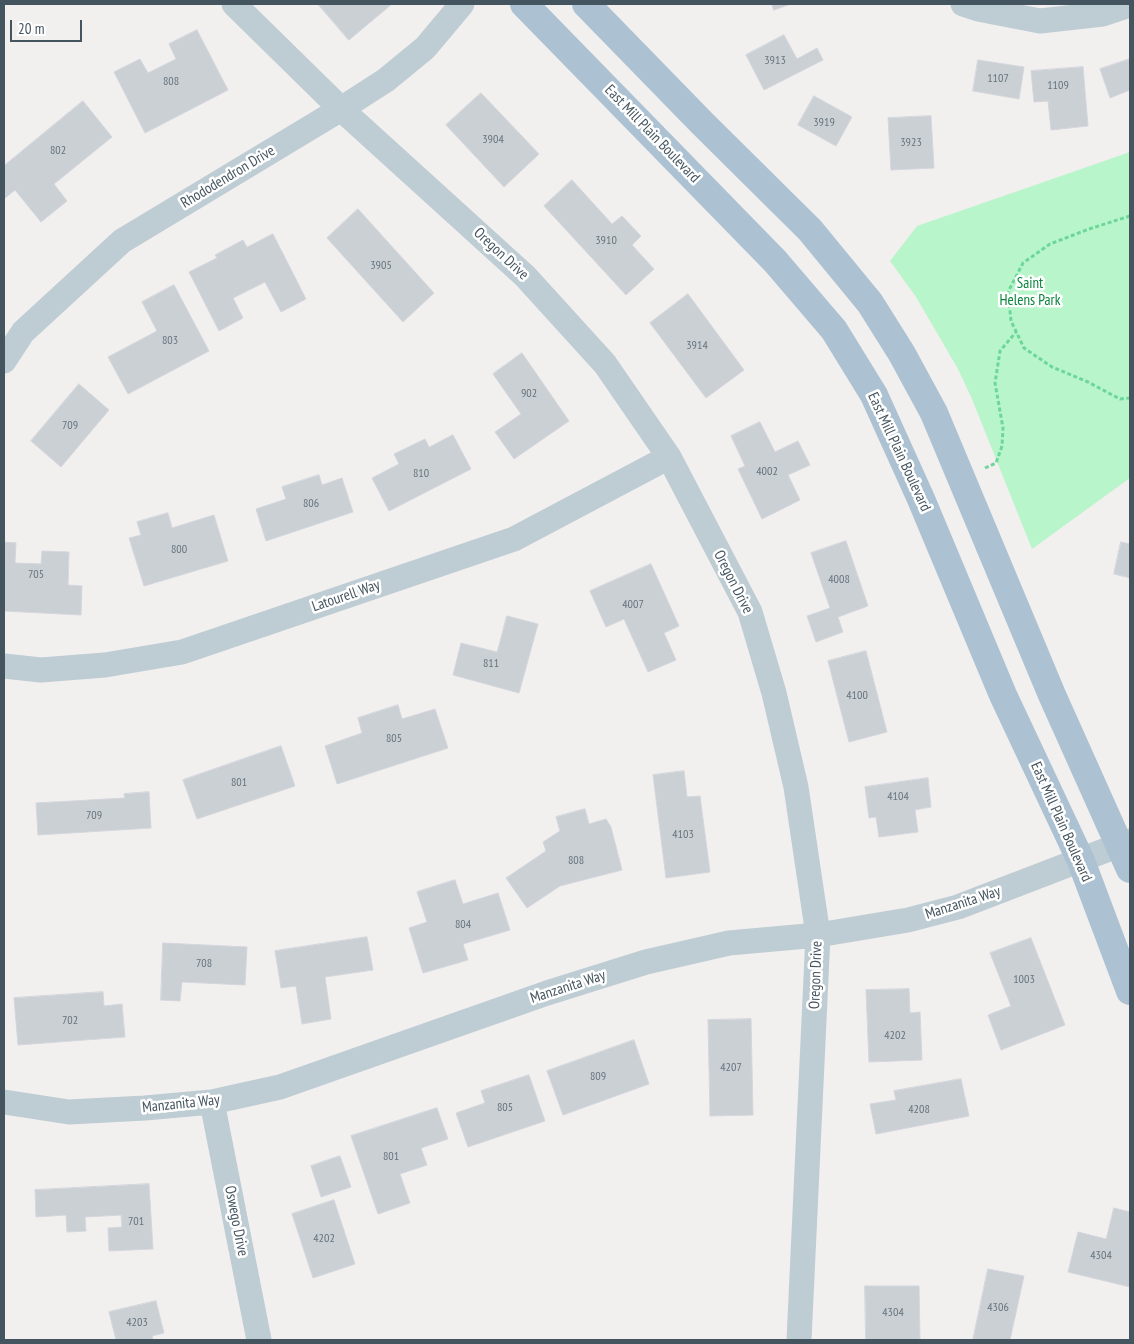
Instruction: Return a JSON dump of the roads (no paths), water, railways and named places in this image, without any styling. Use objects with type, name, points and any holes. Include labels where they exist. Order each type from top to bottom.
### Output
[{"type":"main road","name":"East Mill Plain Boulevard","points":[[524,4],[768,254],[834,330],[874,395],[921,499],[1003,695],[1081,861],[1130,992]]},
{"type":"main road","points":[[586,4],[810,230],[870,303],[902,354],[934,413],[1052,695],[1127,851]]},
{"type":"street","name":"Oregon Drive","points":[[234,4],[341,109],[525,276],[606,364],[668,457],[750,612],[774,693],[796,787],[818,935],[799,1340]]},
{"type":"street","name":"Rhododendron Drive","points":[[4,361],[23,332],[122,241],[386,80],[425,48],[462,4]]},
{"type":"street","points":[[963,4],[978,9],[1040,21],[1103,14],[1130,5]]},
{"type":"street","name":"Latourell Way","points":[[4,666],[50,670],[105,665],[182,652],[514,539],[668,457]]},
{"type":"street","name":"Manzanita Way","points":[[4,1102],[70,1112],[145,1108],[212,1102],[280,1087],[547,993],[646,962],[729,943],[818,935],[908,920],[958,907],[1081,861],[1127,851]]},
{"type":"street","name":"Oswego Drive","points":[[212,1102],[259,1340]]},
{"type":"park label","name":"Saint Helens Park","points":[[1030,292]]}]
